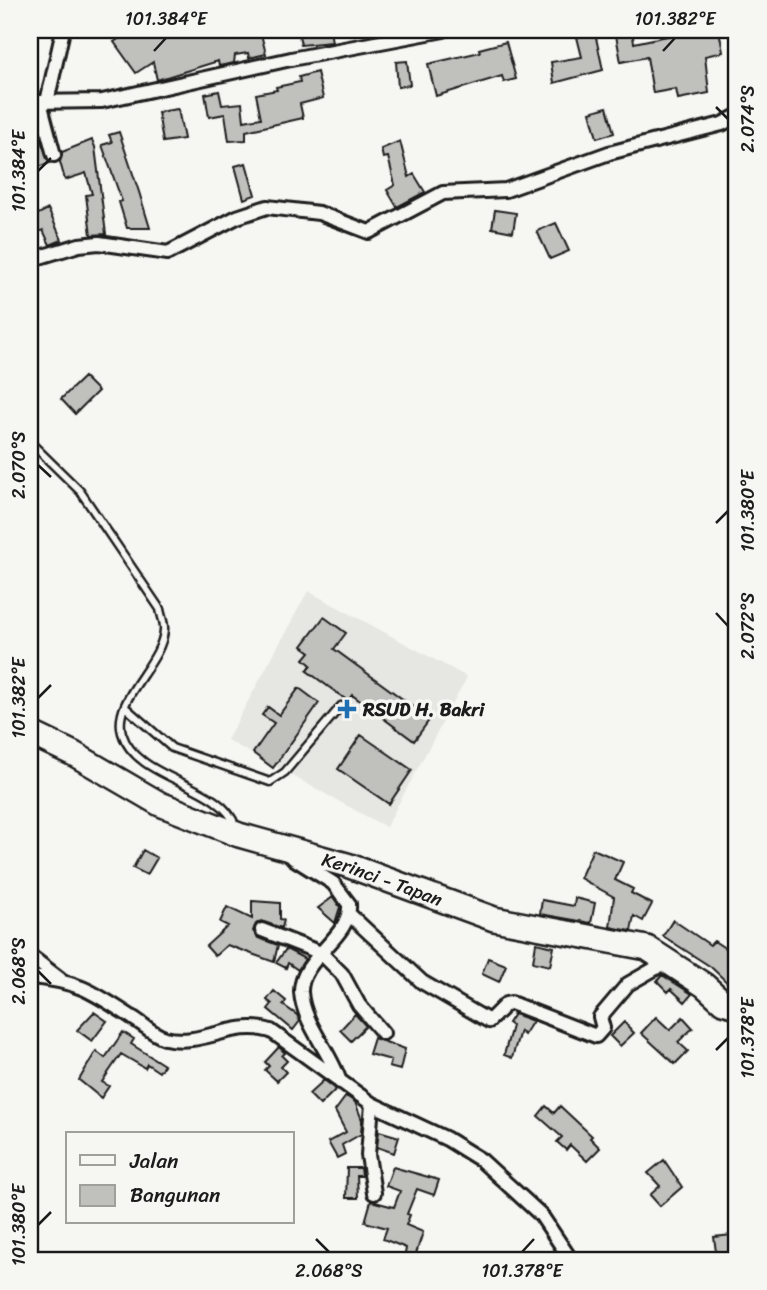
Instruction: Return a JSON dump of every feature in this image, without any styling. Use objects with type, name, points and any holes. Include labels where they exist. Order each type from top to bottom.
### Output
[{"type":"highway","name":"Kerinci - Tapan","points":[[30,733],[74,754],[160,804],[239,835],[347,864],[469,912],[647,948],[704,985],[723,1002],[737,1006]]},
{"type":"street","points":[[54,155],[36,102],[63,30]]},
{"type":"street","points":[[36,102],[102,102],[290,59],[444,30]]},
{"type":"street","points":[[30,260],[79,245],[99,243],[168,253],[237,217],[267,207],[318,213],[369,232],[443,193],[506,190],[610,153],[722,124],[737,116]]},
{"type":"street","points":[[276,844],[334,883],[349,904],[350,915],[422,982],[489,1021],[506,1004],[511,1003],[596,1036],[603,1028],[600,1017],[628,984],[656,968],[661,955]]},
{"type":"street","points":[[340,1082],[302,999],[304,979],[350,915]]},
{"type":"street","points":[[262,930],[323,950],[342,974],[359,1005],[383,1033]]},
{"type":"street","points":[[30,956],[60,979]]},
{"type":"street","points":[[30,977],[60,979],[85,986],[162,1037],[200,1039],[231,1028],[255,1027],[271,1031],[372,1104],[447,1139],[481,1160],[541,1215],[571,1260]]},
{"type":"street","points":[[372,1104],[368,1155],[373,1194]]},
{"type":"lane","points":[[30,442],[80,491],[160,609],[165,628],[161,644],[125,707],[120,724],[122,736],[137,757],[225,809],[233,819],[239,835]]},
{"type":"lane","points":[[125,707],[172,748],[270,782],[285,772],[341,706]]},
{"type":"shaded area","name":"RSUD H. Bakri","points":[[308,591],[467,677],[386,827],[227,740]]},
{"type":"building","points":[[131,30],[168,30],[170,33],[224,30],[228,40],[244,36],[243,30],[260,30],[266,54],[249,58],[248,53],[235,55],[234,63],[219,66],[218,61],[157,80],[153,62],[136,73],[114,42]]},
{"type":"building","points":[[298,30],[330,30],[332,42],[301,45]]},
{"type":"building","points":[[615,30],[632,30],[634,43],[672,35],[719,30],[723,52],[705,56],[709,93],[678,99],[676,89],[653,93],[647,57],[621,62]]},
{"type":"building","points":[[595,33],[603,70],[554,83],[551,62],[582,57],[577,37]]},
{"type":"building","points":[[506,42],[516,79],[504,82],[502,76],[436,96],[428,64],[480,52],[479,49]]},
{"type":"building","points":[[407,61],[410,85],[398,87],[396,62]]},
{"type":"building","points":[[317,72],[323,98],[300,104],[303,118],[246,131],[246,140],[229,141],[225,114],[209,117],[205,94],[219,91],[222,105],[242,103],[244,121],[261,118],[256,94],[300,82],[299,77]]},
{"type":"building","points":[[607,107],[614,133],[597,138],[590,112]]},
{"type":"building","points":[[178,109],[184,139],[163,142],[158,112]]},
{"type":"building","points":[[30,115],[50,163],[30,170]]},
{"type":"building","points":[[119,132],[150,228],[127,228],[119,202],[122,201],[102,145],[112,142],[109,135]]},
{"type":"building","points":[[92,140],[106,234],[91,235],[86,195],[92,194],[86,173],[65,180],[60,162],[62,152]]},
{"type":"building","points":[[400,141],[409,177],[414,174],[425,192],[397,207],[387,190],[395,185],[388,157],[383,158],[381,149]]},
{"type":"building","points":[[246,163],[255,195],[244,199],[235,166]]},
{"type":"building","points":[[48,209],[62,240],[50,245],[43,230],[30,236],[30,218]]},
{"type":"building","points":[[495,210],[516,213],[513,232],[492,228]]},
{"type":"building","points":[[556,223],[569,251],[550,259],[537,231]]},
{"type":"building","points":[[84,377],[98,391],[75,414],[61,399]]},
{"type":"building","points":[[324,617],[346,633],[334,649],[430,719],[414,741],[352,695],[348,701],[307,671],[311,665],[304,659],[310,652],[302,646]]},
{"type":"building","points":[[299,688],[319,703],[273,768],[253,753],[274,723],[262,715],[268,707],[279,715]]},
{"type":"building","points":[[361,735],[412,770],[389,804],[338,769]]},
{"type":"building","points":[[593,849],[623,862],[615,880],[633,889],[631,893],[652,904],[643,921],[634,916],[631,931],[610,927],[614,897],[580,878]]},
{"type":"building","points":[[143,850],[157,858],[147,875],[133,868]]},
{"type":"building","points":[[333,897],[340,907],[335,923],[318,908]]},
{"type":"building","points":[[575,898],[595,903],[591,923],[540,914],[542,900],[574,906]]},
{"type":"building","points":[[252,901],[280,903],[280,919],[284,920],[282,928],[261,921],[253,931],[258,938],[278,945],[274,962],[227,945],[215,956],[206,946],[228,926],[220,922],[227,907],[252,919]]},
{"type":"building","points":[[673,920],[710,945],[714,941],[737,956],[737,992],[711,967],[663,936]]},
{"type":"building","points":[[536,943],[554,947],[550,966],[533,962]]},
{"type":"building","points":[[286,949],[305,959],[298,970],[288,963],[286,968],[276,963]]},
{"type":"building","points":[[488,958],[506,965],[499,982],[482,974]]},
{"type":"building","points":[[662,975],[692,994],[685,1002],[671,989],[668,992],[657,981]]},
{"type":"building","points":[[274,991],[286,1001],[283,1005],[297,1015],[300,1021],[293,1030],[268,1009],[272,1004],[267,1000]]},
{"type":"building","points":[[94,1012],[107,1021],[92,1041],[77,1030]]},
{"type":"building","points":[[355,1014],[366,1026],[351,1041],[340,1030]]},
{"type":"building","points":[[514,1014],[533,1021],[524,1035],[520,1031],[512,1058],[504,1055],[512,1026],[508,1023]]},
{"type":"building","points":[[656,1017],[670,1030],[683,1017],[693,1028],[678,1042],[688,1051],[675,1064],[641,1033]]},
{"type":"building","points":[[624,1022],[634,1033],[620,1046],[610,1036]]},
{"type":"building","points":[[123,1032],[134,1039],[131,1044],[164,1065],[159,1072],[147,1064],[145,1068],[121,1054],[102,1082],[109,1086],[101,1098],[79,1080],[96,1051],[105,1058]]},
{"type":"building","points":[[374,1038],[405,1049],[400,1070],[389,1067],[391,1060],[369,1054]]},
{"type":"building","points":[[279,1047],[285,1053],[282,1056],[287,1061],[281,1067],[286,1072],[277,1081],[265,1070],[269,1066],[265,1062]]},
{"type":"building","points":[[324,1080],[336,1089],[320,1105],[309,1094]]},
{"type":"building","points":[[346,1096],[355,1102],[362,1120],[361,1134],[342,1145],[345,1154],[337,1158],[328,1142],[346,1132],[335,1111]]},
{"type":"building","points":[[546,1106],[554,1113],[560,1106],[592,1136],[590,1138],[600,1148],[587,1161],[570,1145],[566,1150],[557,1142],[562,1137],[538,1116]]},
{"type":"building","points":[[379,1131],[399,1137],[394,1153],[377,1147]]},
{"type":"building","points":[[664,1160],[682,1187],[660,1206],[650,1195],[660,1186],[648,1173]]},
{"type":"building","points":[[393,1167],[439,1180],[434,1195],[417,1189],[407,1214],[410,1215],[406,1225],[423,1232],[414,1260],[404,1260],[406,1248],[383,1239],[387,1228],[365,1222],[371,1201],[394,1207],[400,1191],[386,1186]]},
{"type":"building","points":[[347,1168],[361,1168],[362,1176],[357,1176],[358,1198],[346,1198]]},
{"type":"building","points":[[732,1235],[735,1260],[717,1260],[714,1237]]},
{"type":"place","name":"RSUD H. Bakri","points":[[347,709]]}]
